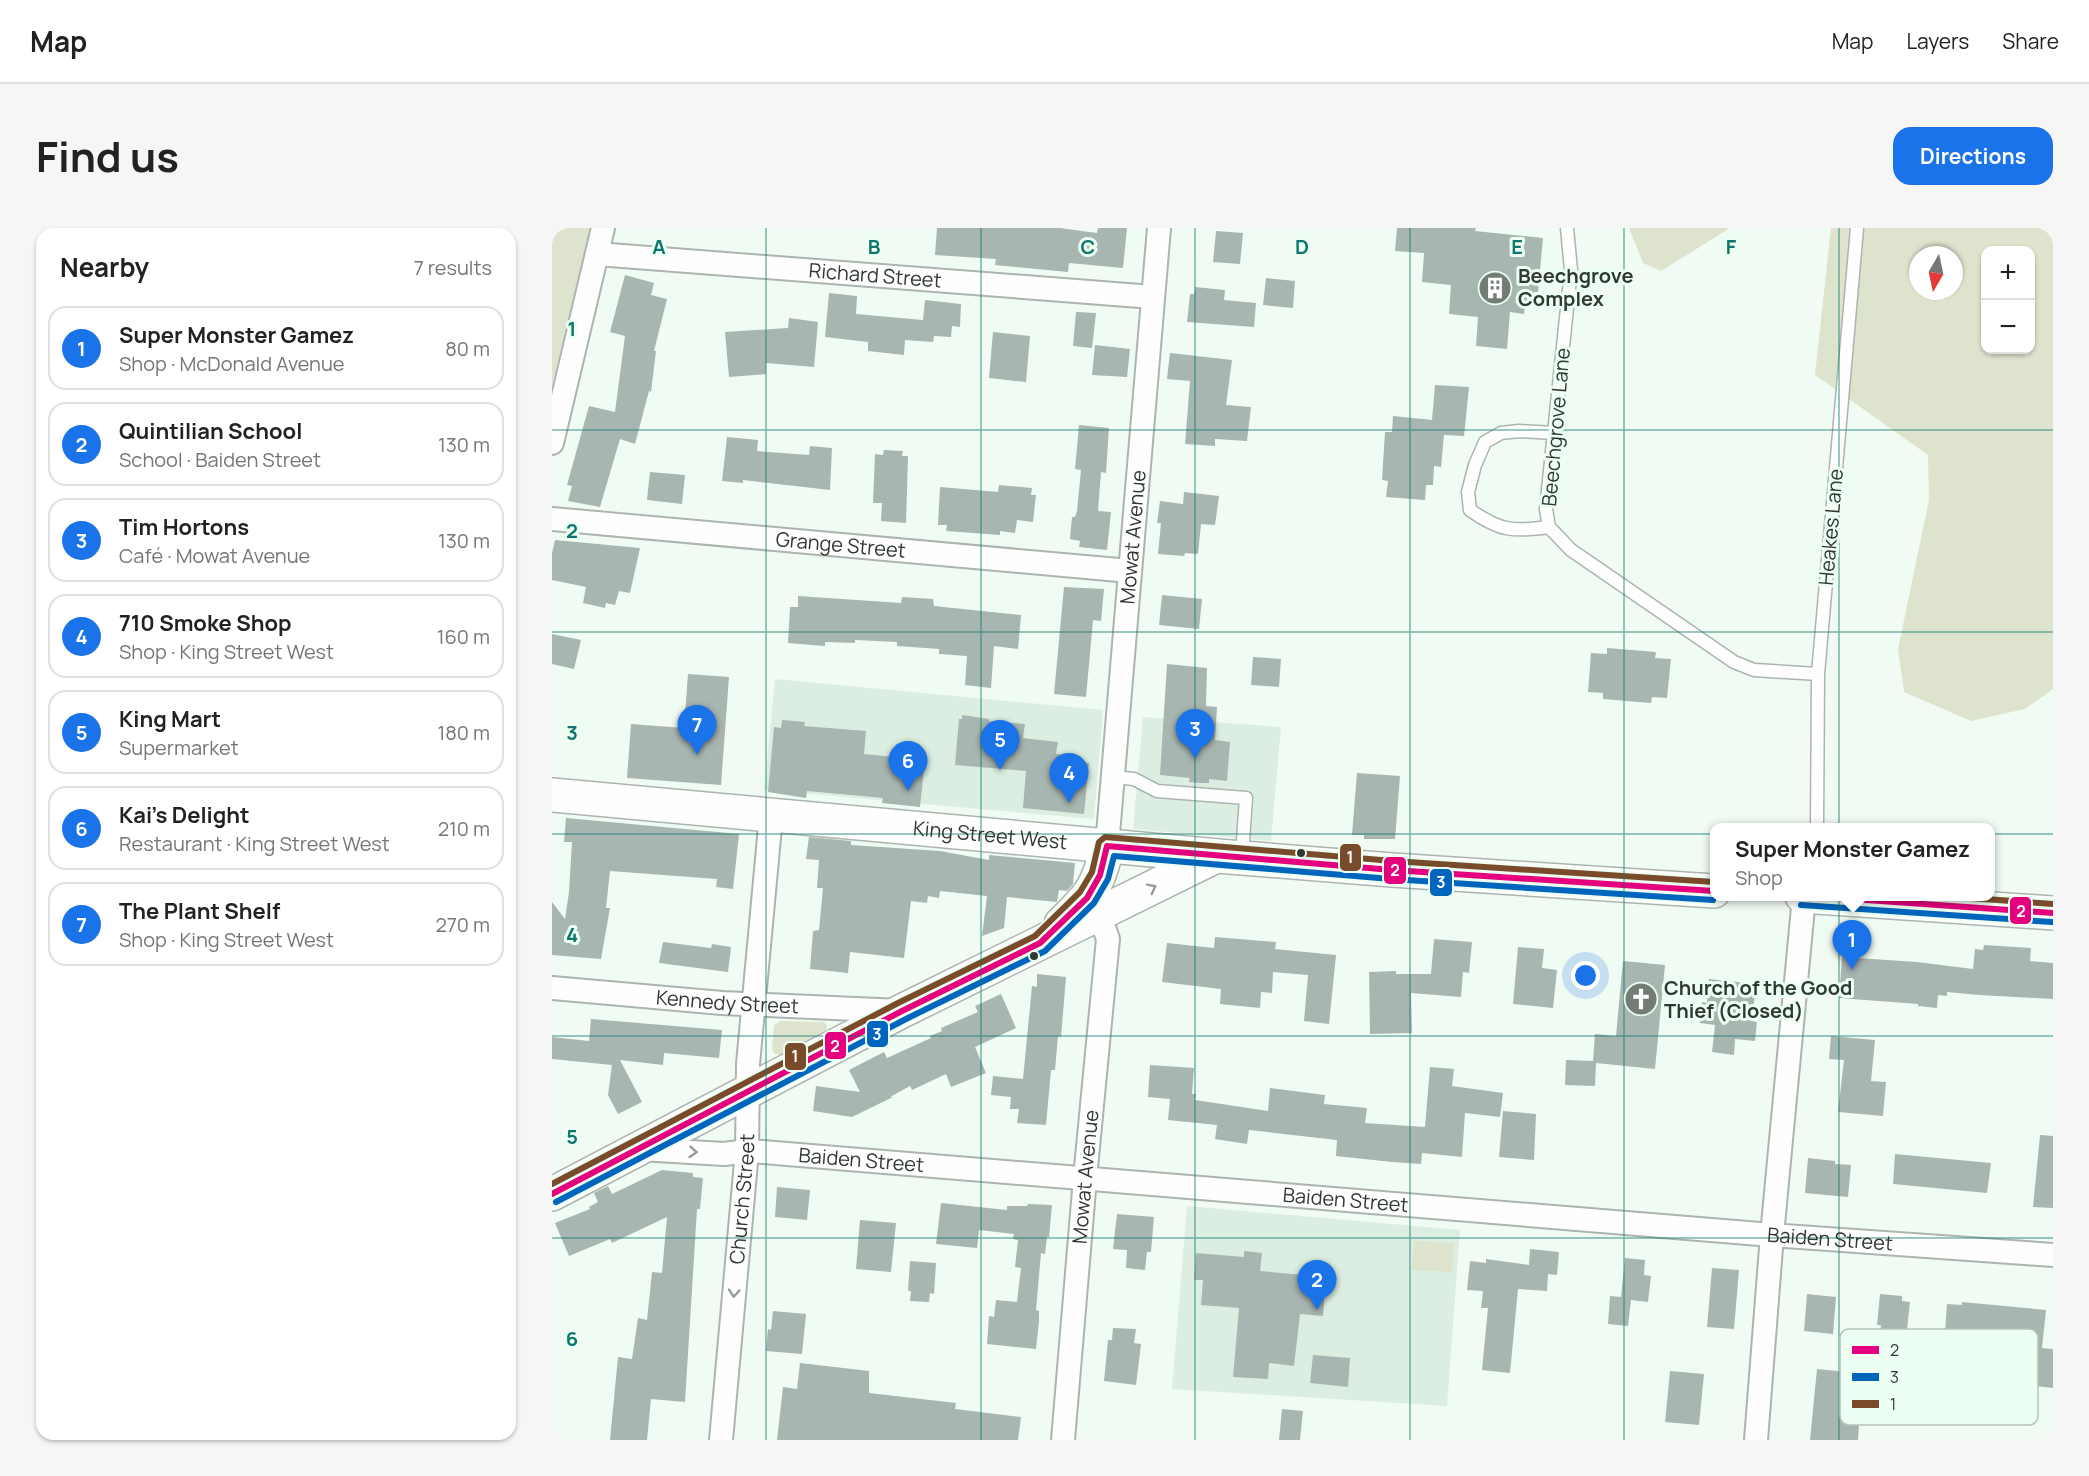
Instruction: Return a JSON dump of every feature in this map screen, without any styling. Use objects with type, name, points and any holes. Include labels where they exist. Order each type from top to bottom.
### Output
[{"type":"main road","name":"King Street West","points":[[552,795],[1404,871],[1710,891]]},
{"type":"main road","points":[[1040,943],[1087,898],[1100,875],[1107,846]]},
{"type":"main road","points":[[552,1194],[902,1011],[1099,914],[1230,856]]},
{"type":"main road","points":[[1897,901],[2053,913]]},
{"type":"street","points":[[552,443],[603,228]]},
{"type":"street","name":"Mowat Avenue","points":[[1107,846],[1159,228]]},
{"type":"street","name":"Richard Street","points":[[597,254],[1153,297]]},
{"type":"street","name":"Grange Street","points":[[552,519],[1130,571]]},
{"type":"street","name":"Church Street","points":[[721,1440],[747,1151],[753,1004],[771,816]]},
{"type":"street","points":[[1756,1440],[1803,901]]},
{"type":"street","name":"Mowat Avenue","points":[[1063,1440],[1108,939],[1099,914]]},
{"type":"street","name":"Kennedy Street","points":[[552,988],[753,1004],[902,1011]]},
{"type":"street","name":"Baiden Street","points":[[640,1149],[724,1154],[747,1151],[1052,1174],[1772,1235],[2053,1255]]},
{"type":"lane","name":"Beechgrove Lane","points":[[1567,228],[1571,270],[1546,509],[1549,526],[1571,550],[1734,662],[1754,670],[1818,674]]},
{"type":"lane","name":"Heakes Lane","points":[[1816,823],[1818,674],[1857,228]]},
{"type":"lane","points":[[1549,526],[1530,530],[1504,529],[1485,521],[1470,510],[1468,492],[1475,465],[1485,442],[1501,433],[1519,431],[1554,433]]},
{"type":"lane","points":[[1113,777],[1134,779],[1157,791],[1246,798],[1230,856]]},
{"type":"shaded area","points":[[552,228],[591,228],[552,385]]},
{"type":"shaded area","points":[[1629,228],[1730,228],[1661,271],[1643,263]]},
{"type":"shaded area","points":[[1831,228],[2053,228],[2053,689],[2025,709],[1971,721],[1904,692],[1898,649],[1929,500],[1928,455],[1815,375]]},
{"type":"shaded area","points":[[775,679],[1103,710],[1094,819],[764,790]]},
{"type":"shaded area","points":[[1143,717],[1281,727],[1271,841],[1133,829]]},
{"type":"shaded area","points":[[781,1021],[824,1022],[827,1026],[826,1031],[781,1055],[774,1054],[772,1048],[774,1025]]},
{"type":"shaded area","points":[[1187,1206],[1460,1230],[1447,1406],[1172,1389]]},
{"type":"shaded area","points":[[1414,1241],[1454,1243],[1452,1272],[1412,1270]]},
{"type":"building","points":[[937,228],[1060,228],[1097,233],[1098,228],[1127,228],[1123,268],[1069,263],[1068,272],[995,265],[996,259],[935,255]]},
{"type":"building","name":"Beechgrove Complex","points":[[1397,228],[1476,228],[1475,231],[1543,238],[1538,292],[1534,292],[1533,304],[1525,303],[1524,314],[1510,312],[1507,349],[1476,346],[1478,317],[1449,314],[1451,285],[1422,282],[1424,253],[1395,251]]},
{"type":"building","points":[[1216,231],[1243,233],[1240,264],[1213,262]]},
{"type":"building","points":[[625,275],[654,283],[651,295],[667,299],[654,351],[656,351],[651,392],[649,391],[635,444],[620,439],[600,507],[568,501],[572,486],[567,485],[589,406],[615,412],[625,336],[610,332]]},
{"type":"building","points":[[1266,278],[1295,281],[1293,308],[1263,305]]},
{"type":"building","points":[[1195,287],[1225,290],[1224,300],[1256,303],[1254,327],[1187,322],[1190,294],[1194,294]]},
{"type":"building","points":[[829,293],[857,296],[856,314],[923,320],[925,300],[961,304],[960,327],[952,326],[951,337],[934,336],[933,342],[905,340],[904,355],[868,351],[868,342],[825,337]]},
{"type":"building","points":[[1076,312],[1096,313],[1092,348],[1073,346]]},
{"type":"building","points":[[789,318],[818,322],[814,367],[766,363],[766,374],[729,377],[725,332],[788,328]]},
{"type":"building","points":[[993,332],[1030,336],[1026,382],[989,378]]},
{"type":"building","points":[[1095,345],[1130,349],[1127,377],[1092,375]]},
{"type":"building","points":[[1170,353],[1232,360],[1226,405],[1251,407],[1247,441],[1215,439],[1215,446],[1185,444],[1190,381],[1167,379]]},
{"type":"building","points":[[1435,385],[1469,387],[1464,436],[1444,435],[1441,467],[1434,466],[1433,485],[1426,485],[1425,500],[1386,497],[1388,481],[1382,480],[1385,432],[1392,432],[1393,416],[1432,420]]},
{"type":"building","points":[[1079,425],[1109,428],[1106,473],[1101,472],[1098,511],[1111,512],[1107,550],[1079,547],[1080,541],[1070,539],[1072,517],[1075,517],[1077,511],[1081,470],[1075,469]]},
{"type":"building","points":[[727,437],[758,440],[757,451],[809,455],[810,446],[832,448],[830,490],[743,480],[743,483],[722,481]]},
{"type":"building","points":[[884,450],[903,451],[902,456],[908,456],[906,523],[881,521],[882,503],[873,503],[875,454],[883,455]]},
{"type":"building","points":[[650,472],[685,475],[682,504],[647,500]]},
{"type":"building","points":[[999,485],[1032,488],[1031,495],[1036,495],[1033,522],[1017,520],[1015,533],[1000,531],[1000,535],[946,531],[947,525],[938,525],[940,487],[998,492]]},
{"type":"building","points":[[1184,492],[1219,496],[1215,525],[1201,524],[1198,554],[1185,553],[1184,556],[1158,554],[1161,523],[1157,523],[1160,501],[1183,504]]},
{"type":"building","points":[[555,540],[640,548],[630,593],[619,591],[615,605],[606,603],[605,608],[583,603],[586,587],[552,580],[552,553]]},
{"type":"building","points":[[1064,587],[1104,589],[1101,621],[1093,620],[1086,697],[1054,694]]},
{"type":"building","points":[[1162,595],[1202,599],[1199,629],[1159,625]]},
{"type":"building","points":[[798,596],[901,603],[902,597],[933,599],[934,606],[1021,615],[1018,649],[994,646],[991,688],[965,685],[967,656],[939,654],[939,649],[897,646],[897,642],[855,640],[855,643],[825,642],[825,646],[788,643],[790,607],[798,607]]},
{"type":"building","points":[[552,634],[581,640],[574,669],[552,664]]},
{"type":"building","points":[[1607,648],[1656,652],[1655,658],[1671,659],[1667,698],[1652,697],[1651,703],[1603,699],[1603,693],[1588,692],[1591,653],[1607,654]]},
{"type":"building","points":[[1253,657],[1281,659],[1279,687],[1251,685]]},
{"type":"building","points":[[1167,664],[1207,668],[1206,706],[1217,707],[1215,740],[1230,742],[1227,781],[1209,779],[1209,783],[1200,783],[1189,782],[1190,778],[1160,775]]},
{"type":"building","points":[[688,674],[729,677],[721,785],[627,778],[631,724],[684,728]]},
{"type":"building","points":[[962,715],[989,719],[989,721],[1025,724],[1023,738],[1058,742],[1056,754],[1071,755],[1071,761],[1089,763],[1084,814],[1023,808],[1026,771],[955,765],[959,719],[962,719]]},
{"type":"building","points":[[782,720],[805,722],[804,726],[866,731],[864,754],[925,760],[920,807],[882,803],[883,798],[807,791],[806,798],[768,792],[774,727],[781,728]]},
{"type":"building","points":[[1357,773],[1400,776],[1395,839],[1364,839],[1364,835],[1352,835]]},
{"type":"building","points":[[566,818],[739,834],[733,889],[716,887],[717,879],[610,871],[606,908],[610,908],[601,959],[552,955],[552,902],[565,919],[569,892],[572,842],[564,842]]},
{"type":"building","points":[[809,837],[851,841],[851,845],[940,851],[989,860],[989,855],[1075,863],[1073,884],[1067,891],[1059,890],[1057,902],[1007,897],[1004,928],[982,936],[987,896],[940,891],[939,898],[928,896],[927,903],[911,901],[904,958],[850,952],[848,973],[810,969],[813,931],[819,930],[823,888],[817,888],[819,860],[806,859]]},
{"type":"building","points":[[1215,937],[1276,942],[1275,949],[1336,955],[1329,1024],[1304,1021],[1308,975],[1273,972],[1272,993],[1261,992],[1260,1008],[1220,1004],[1221,989],[1162,982],[1167,943],[1214,948]]},
{"type":"building","points":[[1434,939],[1472,942],[1469,973],[1463,972],[1461,997],[1411,993],[1412,1033],[1370,1034],[1369,972],[1396,971],[1396,974],[1431,974]]},
{"type":"building","points":[[663,942],[711,948],[712,944],[731,947],[728,972],[659,963]]},
{"type":"building","points":[[1984,945],[2031,948],[2030,961],[2053,963],[2053,999],[1947,992],[1947,996],[1938,995],[1937,1008],[1918,1006],[1918,1004],[1839,998],[1842,957],[1917,962],[1973,969],[1975,949],[1983,950]]},
{"type":"building","points":[[1518,947],[1544,949],[1542,968],[1557,970],[1553,1008],[1513,1004]]},
{"type":"building","name":"Church of the Good Thief (Closed)","points":[[1623,961],[1665,965],[1655,1069],[1596,1063],[1595,1086],[1565,1085],[1566,1060],[1593,1061],[1595,1034],[1616,1036]]},
{"type":"building","points":[[1037,974],[1066,977],[1061,1037],[1058,1036],[1055,1070],[1051,1070],[1046,1125],[1017,1123],[1019,1109],[1010,1109],[1011,1097],[991,1095],[993,1076],[1023,1079],[1032,986],[1037,987]]},
{"type":"building","points":[[1709,979],[1756,984],[1752,1021],[1757,1022],[1755,1041],[1735,1039],[1734,1055],[1712,1052],[1715,1025],[1700,1023],[1702,1002],[1707,1003]]},
{"type":"building","points":[[1001,994],[1016,1028],[975,1047],[986,1073],[951,1087],[946,1074],[912,1090],[910,1086],[852,1117],[813,1111],[816,1086],[860,1092],[849,1070],[884,1052],[887,1058],[931,1038],[930,1036],[942,1031],[941,1028],[978,1012],[975,1006]]},
{"type":"building","points":[[591,1019],[722,1030],[719,1058],[664,1053],[663,1065],[620,1060],[642,1102],[618,1114],[608,1095],[612,1065],[552,1059],[552,1037],[589,1041]]},
{"type":"building","points":[[1831,1036],[1875,1040],[1871,1081],[1886,1082],[1883,1116],[1838,1112],[1844,1060],[1829,1059]]},
{"type":"building","points":[[1150,1065],[1194,1068],[1192,1094],[1196,1094],[1195,1100],[1268,1111],[1270,1088],[1325,1095],[1324,1104],[1367,1108],[1365,1123],[1425,1127],[1430,1067],[1454,1069],[1452,1086],[1503,1093],[1500,1117],[1465,1113],[1462,1157],[1422,1153],[1421,1164],[1392,1162],[1336,1156],[1337,1140],[1249,1130],[1247,1144],[1215,1139],[1217,1125],[1168,1120],[1170,1099],[1148,1097]]},
{"type":"building","points":[[1503,1111],[1536,1114],[1534,1160],[1499,1157]]},
{"type":"building","points":[[2040,1135],[2053,1136],[2053,1208],[2033,1207]]},
{"type":"building","points":[[1895,1154],[1991,1163],[1987,1193],[1893,1184]]},
{"type":"building","points":[[1808,1158],[1851,1165],[1848,1197],[1805,1193]]},
{"type":"building","points":[[662,1170],[693,1173],[693,1177],[703,1178],[700,1209],[697,1209],[685,1402],[651,1399],[647,1440],[610,1440],[618,1357],[632,1359],[638,1318],[647,1320],[652,1272],[662,1273],[667,1217],[612,1243],[610,1239],[569,1256],[555,1223],[590,1209],[589,1207],[598,1202],[594,1193],[608,1186],[612,1194]]},
{"type":"building","points":[[777,1187],[810,1190],[807,1220],[775,1217]]},
{"type":"building","points":[[941,1203],[1007,1210],[1007,1206],[1052,1205],[1049,1237],[1047,1237],[1045,1254],[1041,1253],[1036,1310],[1039,1311],[1039,1321],[1036,1349],[987,1344],[989,1316],[994,1317],[996,1300],[1017,1302],[1021,1268],[1015,1267],[1018,1240],[1013,1239],[1014,1234],[979,1230],[977,1248],[936,1244]]},
{"type":"building","points":[[1117,1214],[1154,1217],[1151,1252],[1147,1252],[1145,1270],[1126,1268],[1127,1250],[1113,1249]]},
{"type":"building","points":[[860,1220],[896,1223],[891,1272],[856,1269]]},
{"type":"building","points":[[1530,1249],[1559,1252],[1557,1275],[1548,1274],[1547,1291],[1518,1289],[1510,1373],[1482,1370],[1488,1308],[1481,1308],[1483,1291],[1467,1290],[1470,1261],[1486,1263],[1486,1259],[1529,1265]]},
{"type":"building","points":[[1244,1251],[1262,1253],[1260,1271],[1303,1275],[1302,1289],[1325,1291],[1323,1316],[1300,1314],[1294,1366],[1269,1363],[1268,1379],[1233,1377],[1239,1308],[1201,1305],[1203,1280],[1194,1280],[1196,1253],[1244,1257]]},
{"type":"building","points":[[1625,1258],[1645,1260],[1644,1275],[1651,1276],[1648,1302],[1631,1300],[1628,1326],[1608,1324],[1610,1296],[1621,1297]]},
{"type":"building","points":[[910,1261],[936,1263],[934,1294],[930,1293],[929,1302],[910,1301],[911,1291],[908,1291]]},
{"type":"building","points":[[1712,1268],[1739,1270],[1734,1329],[1707,1327]]},
{"type":"building","points":[[1807,1294],[1836,1297],[1833,1334],[1804,1331]]},
{"type":"building","points":[[1880,1294],[1902,1296],[1902,1301],[1910,1302],[1907,1329],[1880,1329],[1881,1325],[1877,1325]]},
{"type":"building","points":[[1962,1302],[2046,1310],[2042,1348],[2053,1349],[2053,1388],[2038,1386],[2038,1329],[1945,1329],[1947,1304],[1962,1305]]},
{"type":"building","points":[[773,1311],[806,1314],[802,1354],[766,1351],[768,1329],[771,1330]]},
{"type":"building","points":[[1113,1328],[1136,1329],[1134,1343],[1141,1344],[1136,1385],[1104,1381],[1108,1340],[1112,1340]]},
{"type":"building","points":[[1313,1355],[1350,1358],[1348,1387],[1310,1383]]},
{"type":"building","points":[[800,1363],[869,1371],[869,1393],[956,1403],[955,1409],[1021,1417],[1018,1440],[777,1440],[783,1387],[797,1389]]},
{"type":"building","points":[[1817,1369],[1840,1371],[1840,1425],[1859,1425],[1858,1440],[1810,1440]]},
{"type":"building","points":[[1670,1371],[1704,1374],[1699,1425],[1665,1422]]},
{"type":"building","points":[[1282,1409],[1303,1411],[1300,1440],[1279,1440]]},
{"type":"transit line","name":"1","points":[[552,1184],[898,1003],[1035,936],[1080,892],[1092,872],[1099,842],[1105,837],[1393,861],[1710,882]]},
{"type":"transit line","name":"2","points":[[552,1194],[902,1011],[1040,943],[1087,898],[1100,875],[1107,846],[1392,870],[1710,891]]},
{"type":"transit line","name":"3","points":[[556,1202],[906,1019],[1045,951],[1094,903],[1108,879],[1114,856],[1391,879],[1710,900]]},
{"type":"transit line","name":"1","points":[[1995,900],[2053,904]]},
{"type":"transit line","name":"2","points":[[1881,901],[2053,913]]},
{"type":"transit line","name":"3","points":[[1801,905],[2052,922]]},
{"type":"place","name":"Beechgrove Complex","points":[[1495,288]]},
{"type":"place","name":"The Plant Shelf","points":[[697,755]]},
{"type":"place","name":"Tim Hortons","points":[[1195,759]]},
{"type":"place","name":"King Mart","points":[[1000,770]]},
{"type":"place","name":"Kai’s Delight","points":[[908,791]]},
{"type":"place","name":"710 Smoke Shop","points":[[1069,803]]},
{"type":"place","name":"Super Monster Gamez","points":[[1852,970]]},
{"type":"place","name":"Church of the Good Thief (Closed)","points":[[1641,999]]},
{"type":"place","name":"Quintilian School","points":[[1317,1310]]}]
